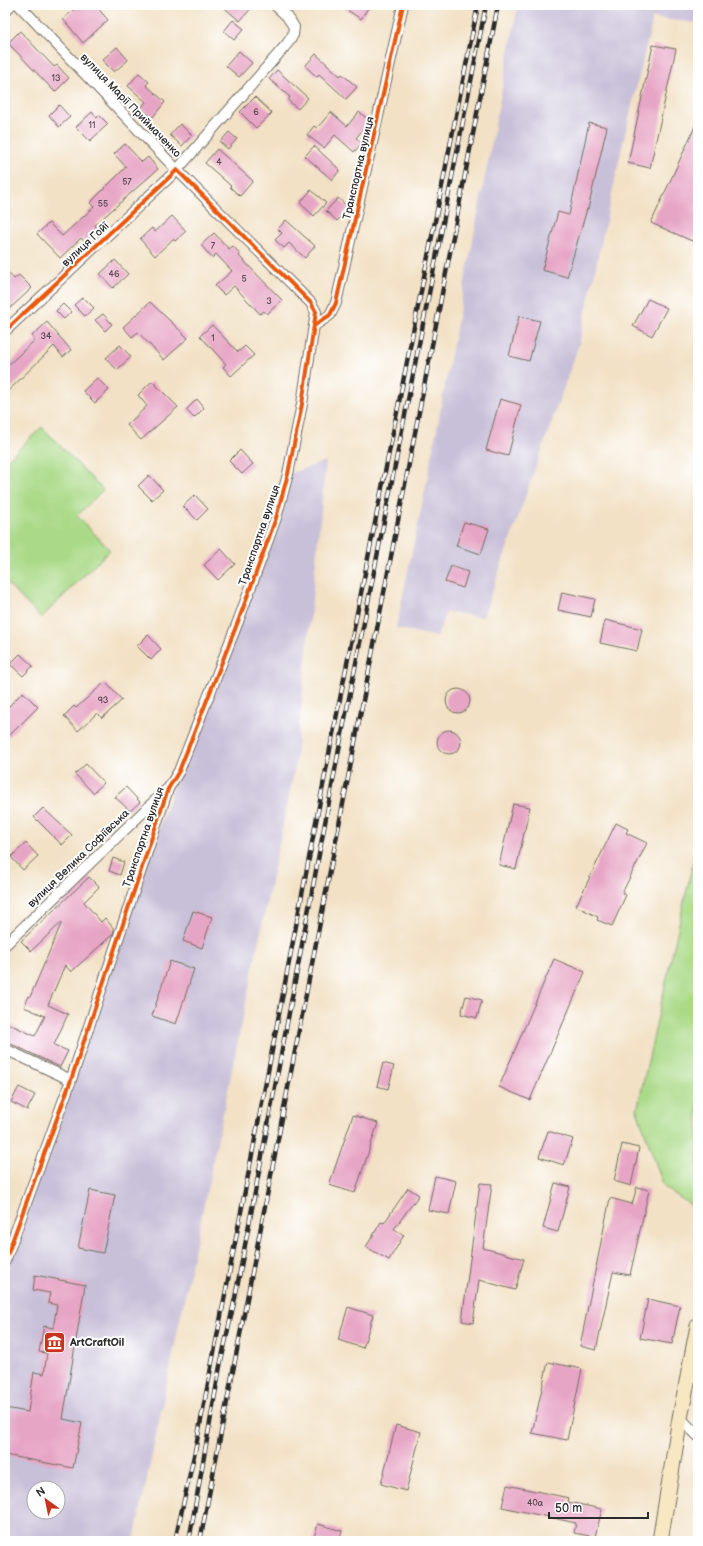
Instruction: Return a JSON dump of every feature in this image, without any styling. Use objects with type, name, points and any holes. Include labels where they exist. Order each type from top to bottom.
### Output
[{"type":"main road","points":[[660,1541],[680,1418],[698,1326]]},
{"type":"street","points":[[5,11],[11,5]]},
{"type":"street","name":"вулиця Марії Приймаченко","points":[[19,5],[177,170],[287,44],[293,35],[294,27],[287,16],[275,5]]},
{"type":"street","name":"Транспортна вулиця","points":[[315,325],[330,315],[336,303],[403,5]]},
{"type":"street","name":"Транспортна вулиця","points":[[5,1261],[71,1080],[168,789],[179,771],[239,619],[276,518],[288,474],[315,325],[316,312],[311,303],[177,170]]},
{"type":"street","name":"вулиця Гойї","points":[[5,331],[177,170]]},
{"type":"street","name":"вулиця Велика Софіївська","points":[[5,945],[168,789]]},
{"type":"street","points":[[5,1049],[71,1080]]},
{"type":"street","points":[[680,1418],[698,1436]]},
{"type":"shaded area","points":[[518,5],[698,5],[698,23],[653,18],[623,143],[579,344],[483,617],[446,612],[437,637],[396,628],[426,485]]},
{"type":"shaded area","points":[[326,461],[295,767],[134,1541],[5,1541],[5,1261],[179,771],[288,474]]},
{"type":"green space","points":[[42,427],[103,490],[77,516],[110,550],[41,618],[5,581],[5,462]]},
{"type":"green space","points":[[698,840],[698,1210],[664,1187],[637,1110]]},
{"type":"building","points":[[79,5],[95,5],[108,20],[83,43],[63,19]]},
{"type":"building","points":[[221,5],[254,5],[240,21]]},
{"type":"building","points":[[339,5],[370,5],[361,19]]},
{"type":"building","points":[[233,20],[244,29],[234,40],[224,31]]},
{"type":"building","points":[[20,31],[54,67],[57,65],[69,78],[55,92],[8,43]]},
{"type":"building","points":[[653,45],[676,49],[650,168],[628,163]]},
{"type":"building","points":[[117,47],[128,60],[114,72],[102,60]]},
{"type":"building","points":[[239,51],[252,63],[239,77],[226,66]]},
{"type":"building","points":[[316,54],[340,76],[342,74],[357,87],[346,99],[319,74],[317,77],[305,66]]},
{"type":"building","points":[[277,70],[308,98],[298,109],[288,100],[290,97],[269,79]]},
{"type":"building","points":[[139,73],[149,82],[146,85],[165,102],[152,118],[141,108],[146,102],[128,86]]},
{"type":"building","points":[[255,97],[272,113],[256,128],[240,112]]},
{"type":"building","points":[[59,105],[70,117],[59,127],[49,115]]},
{"type":"building","points":[[92,112],[97,118],[99,115],[108,124],[90,141],[76,127]]},
{"type":"building","points":[[331,112],[347,126],[359,112],[370,121],[356,138],[362,143],[354,152],[335,135],[324,148],[307,135],[314,126],[317,128]]},
{"type":"building","points":[[698,120],[698,227],[692,241],[651,223]]},
{"type":"building","points":[[589,123],[607,127],[588,209],[567,277],[542,270],[558,212],[569,215]]},
{"type":"building","points":[[180,124],[192,135],[182,146],[170,135]]},
{"type":"building","points":[[229,132],[237,139],[228,149],[220,142]]},
{"type":"building","points":[[125,144],[142,162],[148,157],[158,169],[95,225],[98,229],[85,242],[81,238],[60,258],[37,234],[49,223],[62,236],[94,207],[90,203],[126,167],[114,154]]},
{"type":"building","points":[[314,146],[340,170],[332,180],[305,156]]},
{"type":"building","points":[[217,149],[253,181],[240,196],[205,163]]},
{"type":"building","points":[[311,190],[326,203],[314,216],[300,203]]},
{"type":"building","points":[[338,198],[349,208],[337,221],[326,211]]},
{"type":"building","points":[[172,216],[186,231],[175,241],[173,239],[155,256],[140,239],[152,228],[155,232]]},
{"type":"building","points":[[286,220],[315,246],[305,258],[289,243],[284,248],[275,240],[282,233],[278,229]]},
{"type":"building","points":[[214,233],[229,249],[233,246],[240,254],[239,256],[282,300],[267,314],[264,311],[260,314],[234,286],[224,295],[215,286],[232,271],[216,254],[212,258],[201,245]]},
{"type":"building","points":[[115,260],[128,274],[113,288],[100,274]]},
{"type":"building","points":[[5,269],[14,279],[19,275],[32,288],[5,313]]},
{"type":"building","points":[[83,297],[94,308],[85,316],[74,305]]},
{"type":"building","points":[[648,299],[667,308],[652,336],[633,326]]},
{"type":"building","points":[[150,302],[188,338],[164,360],[138,332],[132,337],[123,327]]},
{"type":"building","points":[[63,304],[71,312],[64,319],[56,311]]},
{"type":"building","points":[[103,314],[112,324],[105,331],[95,320]]},
{"type":"building","points":[[519,316],[540,321],[529,361],[509,356]]},
{"type":"building","points":[[47,322],[71,350],[63,357],[54,346],[5,394],[5,368],[35,340],[32,336]]},
{"type":"building","points":[[212,325],[238,352],[245,346],[254,355],[231,376],[223,367],[226,364],[200,336]]},
{"type":"building","points":[[120,345],[131,357],[117,370],[106,358]]},
{"type":"building","points":[[97,378],[109,390],[95,403],[83,391]]},
{"type":"building","points":[[152,381],[178,407],[141,440],[127,425],[147,406],[138,395]]},
{"type":"building","points":[[197,399],[204,408],[194,418],[186,410]]},
{"type":"building","points":[[500,399],[521,405],[508,456],[486,450]]},
{"type":"building","points":[[240,450],[253,464],[242,474],[229,461]]},
{"type":"building","points":[[149,475],[163,490],[152,500],[138,486]]},
{"type":"building","points":[[195,495],[208,509],[197,520],[183,506]]},
{"type":"building","points":[[464,522],[489,529],[481,554],[456,546]]},
{"type":"building","points":[[221,549],[235,564],[218,580],[204,565]]},
{"type":"building","points":[[451,566],[468,572],[463,588],[445,582]]},
{"type":"building","points":[[562,592],[595,599],[591,617],[558,610]]},
{"type":"building","points":[[605,620],[642,629],[637,651],[600,643]]},
{"type":"building","points":[[148,635],[161,649],[151,660],[137,646]]},
{"type":"building","points":[[20,654],[33,666],[23,676],[10,664]]},
{"type":"building","points":[[105,682],[122,700],[102,718],[97,713],[78,731],[64,716],[74,706],[76,708]]},
{"type":"building","points":[[458,689],[467,692],[470,701],[467,710],[458,713],[449,710],[446,701],[449,692]]},
{"type":"building","points":[[23,692],[38,707],[5,740],[5,710]]},
{"type":"building","points":[[449,730],[458,733],[461,742],[458,751],[449,754],[440,751],[437,742],[440,733]]},
{"type":"building","points":[[86,764],[104,783],[93,793],[75,774]]},
{"type":"building","points":[[126,787],[140,802],[130,811],[115,797]]},
{"type":"building","points":[[513,804],[530,807],[516,869],[499,865]]},
{"type":"building","points":[[43,808],[72,835],[62,845],[34,817]]},
{"type":"building","points":[[616,823],[628,829],[626,833],[647,843],[622,893],[626,895],[612,926],[597,920],[598,917],[576,906]]},
{"type":"building","points":[[26,843],[38,856],[23,870],[11,857]]},
{"type":"building","points":[[113,858],[124,862],[120,875],[109,871]]},
{"type":"building","points":[[89,877],[99,887],[84,902],[101,922],[105,918],[114,929],[113,934],[71,972],[65,965],[48,1005],[68,1014],[54,1045],[68,1051],[60,1067],[5,1041],[5,1022],[35,1036],[45,1016],[24,1007],[29,996],[30,997],[62,922],[31,951],[21,941]]},
{"type":"building","points":[[193,911],[212,917],[202,948],[183,941]]},
{"type":"building","points":[[554,959],[585,972],[530,1100],[499,1087]]},
{"type":"building","points":[[170,961],[194,969],[176,1024],[152,1016]]},
{"type":"building","points":[[466,996],[482,1000],[477,1018],[461,1014]]},
{"type":"building","points":[[383,1063],[394,1066],[388,1089],[377,1086]]},
{"type":"building","points":[[19,1087],[35,1095],[27,1110],[11,1102]]},
{"type":"building","points":[[353,1115],[378,1123],[355,1193],[329,1185]]},
{"type":"building","points":[[548,1131],[573,1139],[564,1165],[539,1157]]},
{"type":"building","points":[[622,1144],[639,1148],[631,1186],[614,1181]]},
{"type":"building","points":[[435,1176],[456,1181],[449,1214],[428,1210]]},
{"type":"building","points":[[480,1183],[492,1184],[483,1248],[524,1259],[515,1290],[479,1280],[473,1323],[462,1321]]},
{"type":"building","points":[[555,1183],[570,1187],[558,1232],[543,1228]]},
{"type":"building","points":[[637,1187],[649,1190],[630,1275],[613,1272],[596,1350],[580,1346],[610,1198],[632,1204]]},
{"type":"building","points":[[408,1188],[419,1195],[394,1229],[404,1235],[389,1260],[366,1247],[381,1222],[384,1223]]},
{"type":"building","points":[[90,1190],[115,1195],[103,1253],[78,1248]]},
{"type":"building","points":[[35,1275],[85,1285],[63,1419],[82,1423],[73,1468],[5,1455],[5,1408],[28,1412],[34,1372],[44,1374],[47,1353],[39,1352],[44,1326],[53,1328],[57,1305],[48,1303],[50,1293],[33,1290]]},
{"type":"building","points":[[648,1299],[680,1306],[672,1344],[640,1338]]},
{"type":"building","points":[[348,1307],[373,1315],[363,1348],[338,1340]]},
{"type":"building","points":[[548,1362],[582,1369],[567,1440],[532,1433]]},
{"type":"building","points":[[396,1425],[421,1432],[406,1491],[381,1484]]},
{"type":"building","points":[[507,1485],[569,1498],[568,1502],[602,1509],[595,1537],[574,1533],[576,1523],[502,1507]]},
{"type":"building","points":[[318,1524],[342,1531],[339,1541],[313,1541]]},
{"type":"railway","points":[[175,1541],[195,1451],[330,749],[478,5]]},
{"type":"railway","points":[[189,1541],[220,1366],[235,1298],[339,749],[486,5]]},
{"type":"railway","points":[[200,1541],[498,5]]},
{"type":"cycle path","points":[[315,325],[330,315],[336,303],[403,5]]},
{"type":"cycle path","points":[[5,331],[177,170],[311,303],[316,312],[302,404],[288,474],[276,518],[239,619],[179,771],[168,789],[71,1080],[5,1261]]},
{"type":"place","name":"ArtCraftOil","points":[[55,1342]]}]
